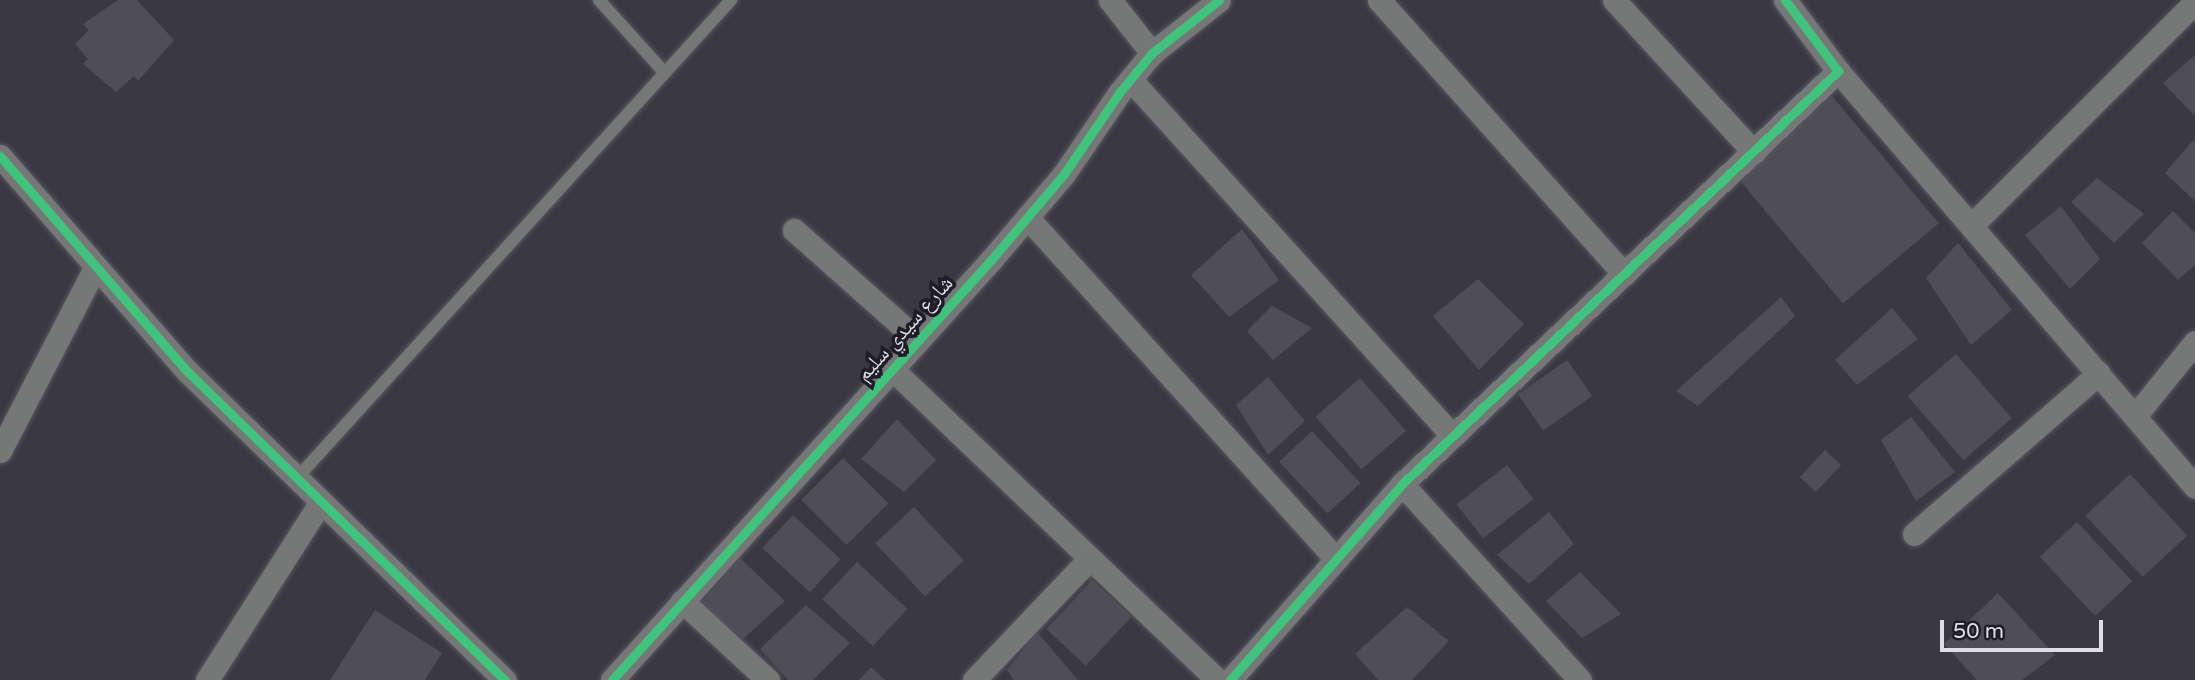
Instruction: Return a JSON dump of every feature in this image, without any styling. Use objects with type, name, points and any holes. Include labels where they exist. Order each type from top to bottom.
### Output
[{"type":"street","points":[[1110,0],[1152,53]]},
{"type":"street","name":"شارع سيدي سليم","points":[[612,680],[1027,217],[1152,53],[1219,0]]},
{"type":"street","points":[[1379,0],[1624,274]]},
{"type":"street","points":[[1614,0],[1754,152]]},
{"type":"street","points":[[1785,0],[1838,71],[2195,487]]},
{"type":"street","points":[[1972,225],[2195,2]]},
{"type":"street","points":[[1230,680],[1402,484],[1838,71]]},
{"type":"street","points":[[1130,80],[1453,436]]},
{"type":"street","points":[[0,156],[188,372],[505,680]]},
{"type":"street","points":[[1027,217],[1336,559]]},
{"type":"street","points":[[794,230],[918,340]]},
{"type":"street","points":[[0,451],[95,268]]},
{"type":"street","points":[[2135,416],[2195,342]]},
{"type":"street","points":[[892,369],[1218,680]]},
{"type":"street","points":[[1914,534],[2099,373]]},
{"type":"street","points":[[1402,484],[1580,680]]},
{"type":"street","points":[[207,680],[321,502]]},
{"type":"street","points":[[974,680],[1090,558]]},
{"type":"street","points":[[682,601],[768,680]]},
{"type":"lane","points":[[599,0],[665,73]]},
{"type":"lane","points":[[297,478],[731,0]]},
{"type":"building","points":[[118,0],[137,0],[174,40],[138,81],[134,76],[116,92],[83,64],[88,59],[75,44],[89,30],[83,24]]},
{"type":"building","points":[[2195,55],[2195,116],[2163,83]]},
{"type":"building","points":[[1832,96],[1939,223],[1843,304],[1736,176]]},
{"type":"building","points":[[2193,140],[2195,142],[2195,201],[2165,173]]},
{"type":"building","points":[[2097,178],[2144,214],[2114,243],[2071,202]]},
{"type":"building","points":[[2061,206],[2100,259],[2070,289],[2025,235]]},
{"type":"building","points":[[2173,211],[2195,233],[2195,265],[2178,280],[2142,243]]},
{"type":"building","points":[[1242,229],[1279,280],[1229,317],[1191,275]]},
{"type":"building","points":[[1958,243],[2012,310],[1971,345],[1926,278]]},
{"type":"building","points":[[1478,279],[1524,324],[1479,370],[1433,316]]},
{"type":"building","points":[[1781,297],[1795,316],[1698,406],[1676,391]]},
{"type":"building","points":[[1272,306],[1312,328],[1273,360],[1247,331]]},
{"type":"building","points":[[1892,308],[1918,339],[1857,385],[1835,360]]},
{"type":"building","points":[[1956,354],[2012,418],[1963,460],[1908,396]]},
{"type":"building","points":[[1567,360],[1592,396],[1543,430],[1518,394]]},
{"type":"building","points":[[1268,377],[1305,421],[1268,455],[1236,405]]},
{"type":"building","points":[[1360,378],[1406,431],[1361,470],[1315,417]]},
{"type":"building","points":[[1911,417],[1955,472],[1916,501],[1881,440]]},
{"type":"building","points":[[897,419],[936,460],[904,492],[861,459]]},
{"type":"building","points":[[1312,431],[1360,483],[1328,514],[1279,462]]},
{"type":"building","points":[[1825,450],[1841,465],[1816,492],[1800,477]]},
{"type":"building","points":[[843,458],[888,503],[847,545],[801,500]]},
{"type":"building","points":[[1507,465],[1533,499],[1483,538],[1457,504]]},
{"type":"building","points":[[2130,474],[2187,535],[2143,577],[2085,516]]},
{"type":"building","points":[[914,507],[964,560],[925,597],[875,543]]},
{"type":"building","points":[[1549,512],[1574,544],[1529,584],[1497,555]]},
{"type":"building","points":[[793,515],[841,559],[810,592],[762,548]]},
{"type":"building","points":[[2077,522],[2132,581],[2095,616],[2040,557]]},
{"type":"building","points":[[740,558],[785,601],[743,639],[700,604]]},
{"type":"building","points":[[857,562],[907,609],[873,646],[822,599]]},
{"type":"building","points":[[1580,572],[1621,614],[1582,638],[1546,601]]},
{"type":"building","points":[[1092,580],[1131,617],[1086,666],[1046,629]]},
{"type":"building","points":[[1998,593],[2055,655],[2022,680],[1977,680],[1944,644]]},
{"type":"building","points":[[806,605],[850,643],[813,680],[788,680],[760,649]]},
{"type":"building","points":[[1407,607],[1449,641],[1412,680],[1378,680],[1355,654]]},
{"type":"building","points":[[375,610],[442,653],[425,680],[330,680]]},
{"type":"building","points":[[1037,632],[1078,680],[1014,680],[1007,670]]},
{"type":"building","points":[[871,667],[885,680],[859,680]]},
{"type":"cycle path","points":[[612,680],[991,260],[1064,174],[1119,93],[1152,53],[1219,0]]},
{"type":"cycle path","points":[[1230,680],[1402,484],[1838,71],[1785,0]]},
{"type":"cycle path","points":[[0,156],[188,372],[505,680]]}]
